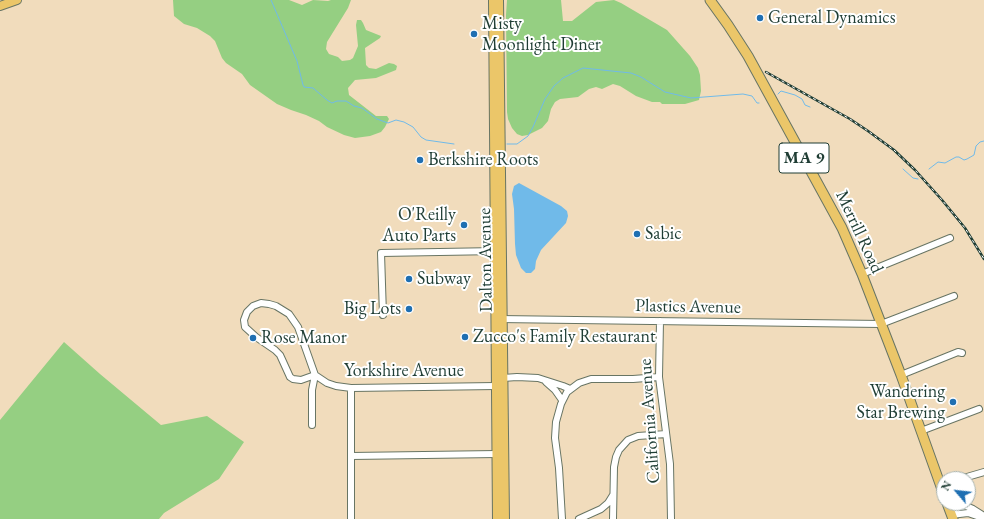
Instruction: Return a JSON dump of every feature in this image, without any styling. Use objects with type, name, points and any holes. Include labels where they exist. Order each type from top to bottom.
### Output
[{"type":"highway","name":"Merrill Road","points":[[710,0],[735,35],[835,213],[862,274],[937,471]]},
{"type":"main road","points":[[0,6],[18,0]]},
{"type":"main road","name":"Dalton Avenue","points":[[492,0],[499,319],[503,378],[505,519]]},
{"type":"main road","name":"Dalton Avenue","points":[[498,251],[499,0]]},
{"type":"main road","name":"Dalton Avenue","points":[[497,519],[496,386],[499,319]]},
{"type":"street","points":[[862,274],[950,238]]},
{"type":"street","points":[[383,315],[381,253],[498,251]]},
{"type":"street","points":[[881,324],[954,296]]},
{"type":"street","points":[[312,425],[312,390],[315,375],[298,326],[288,314],[276,306],[261,303],[253,306],[246,312],[244,320],[245,327],[280,355],[290,377],[301,380],[315,375]]},
{"type":"street","name":"Plastics Avenue","points":[[499,319],[881,324]]},
{"type":"street","name":"California Avenue","points":[[660,321],[660,377],[670,464],[671,519]]},
{"type":"street","points":[[901,376],[958,352],[962,353]]},
{"type":"street","name":"Yorkshire Avenue","points":[[315,375],[328,383],[351,388],[496,386]]},
{"type":"street","points":[[503,378],[517,377],[541,379],[570,389]]},
{"type":"street","points":[[562,519],[559,468],[555,438],[557,413],[562,400],[570,389],[579,383],[591,379],[633,379],[660,377]]},
{"type":"street","points":[[541,379],[555,390],[562,400]]},
{"type":"street","points":[[351,388],[351,519]]},
{"type":"street","points":[[922,431],[979,409]]},
{"type":"street","points":[[614,519],[616,457],[623,445],[628,440],[638,436],[666,434]]},
{"type":"street","points":[[351,456],[497,454]]},
{"type":"street","points":[[580,519],[601,509],[608,503],[614,493]]},
{"type":"street","points":[[952,518],[968,513],[984,518]]},
{"type":"street","points":[[580,519],[593,519]]},
{"type":"green space","points":[[173,0],[289,0],[302,5],[313,0],[351,0],[348,8],[327,42],[326,49],[329,54],[338,57],[342,61],[353,58],[358,46],[357,20],[361,20],[366,30],[381,36],[365,48],[366,65],[369,68],[376,69],[389,63],[397,66],[396,70],[376,78],[355,80],[348,88],[349,95],[376,116],[387,116],[389,119],[385,127],[381,132],[370,136],[355,138],[344,135],[327,127],[319,121],[277,104],[250,85],[242,74],[226,63],[222,58],[215,41],[210,36],[197,28],[184,24],[174,16]]},
{"type":"green space","points":[[507,0],[561,0],[563,21],[572,21],[596,2],[614,0],[621,3],[667,30],[690,56],[698,68],[700,75],[701,91],[699,100],[685,104],[662,104],[660,102],[652,102],[636,96],[620,86],[613,84],[602,89],[596,87],[589,89],[578,97],[560,99],[555,102],[551,109],[548,121],[542,128],[528,135],[522,136],[517,134],[512,128],[507,112]]},
{"type":"green space","points":[[64,342],[161,425],[207,416],[244,442],[219,479],[164,513],[159,519],[0,519],[0,420]]},
{"type":"water","points":[[519,183],[561,206],[567,211],[568,216],[566,223],[541,250],[536,261],[535,269],[531,273],[526,273],[521,268],[516,255],[512,194],[514,186]]},
{"type":"waterway","points":[[271,0],[297,61],[304,87],[313,88],[332,103],[337,101],[346,101],[354,106],[362,108],[377,119],[388,123],[396,120],[404,122],[413,127],[421,137],[426,140],[454,144]]},
{"type":"waterway","points":[[507,144],[517,144],[528,136],[545,99],[554,86],[563,78],[583,68],[631,73],[641,77],[665,92],[691,98],[743,94],[752,96],[757,103],[759,103]]},
{"type":"waterway","points":[[778,94],[781,91],[795,95],[802,99],[805,105],[810,107]]},
{"type":"waterway","points":[[929,169],[938,162],[945,163],[956,157],[964,160],[967,159],[974,155],[976,146],[980,142],[984,141]]},
{"type":"waterway","points":[[903,169],[913,178],[918,179]]},
{"type":"railway","points":[[766,72],[850,119],[894,150],[915,170],[942,200],[965,228],[984,259]]},
{"type":"place","name":"General Dynamics","points":[[760,18]]},
{"type":"place","name":"Misty Moonlight Diner","points":[[474,34]]},
{"type":"place","name":"Berkshire Roots","points":[[420,160]]},
{"type":"place","name":"O'Reilly Auto Parts","points":[[464,225]]},
{"type":"place","name":"Sabic","points":[[637,234]]},
{"type":"place","name":"Subway","points":[[409,279]]},
{"type":"place","name":"Big Lots","points":[[409,309]]},
{"type":"place","name":"Zucco's Family Restaurant","points":[[465,337]]},
{"type":"place","name":"Rose Manor","points":[[253,338]]},
{"type":"place","name":"Wandering Star Brewing","points":[[953,402]]}]
